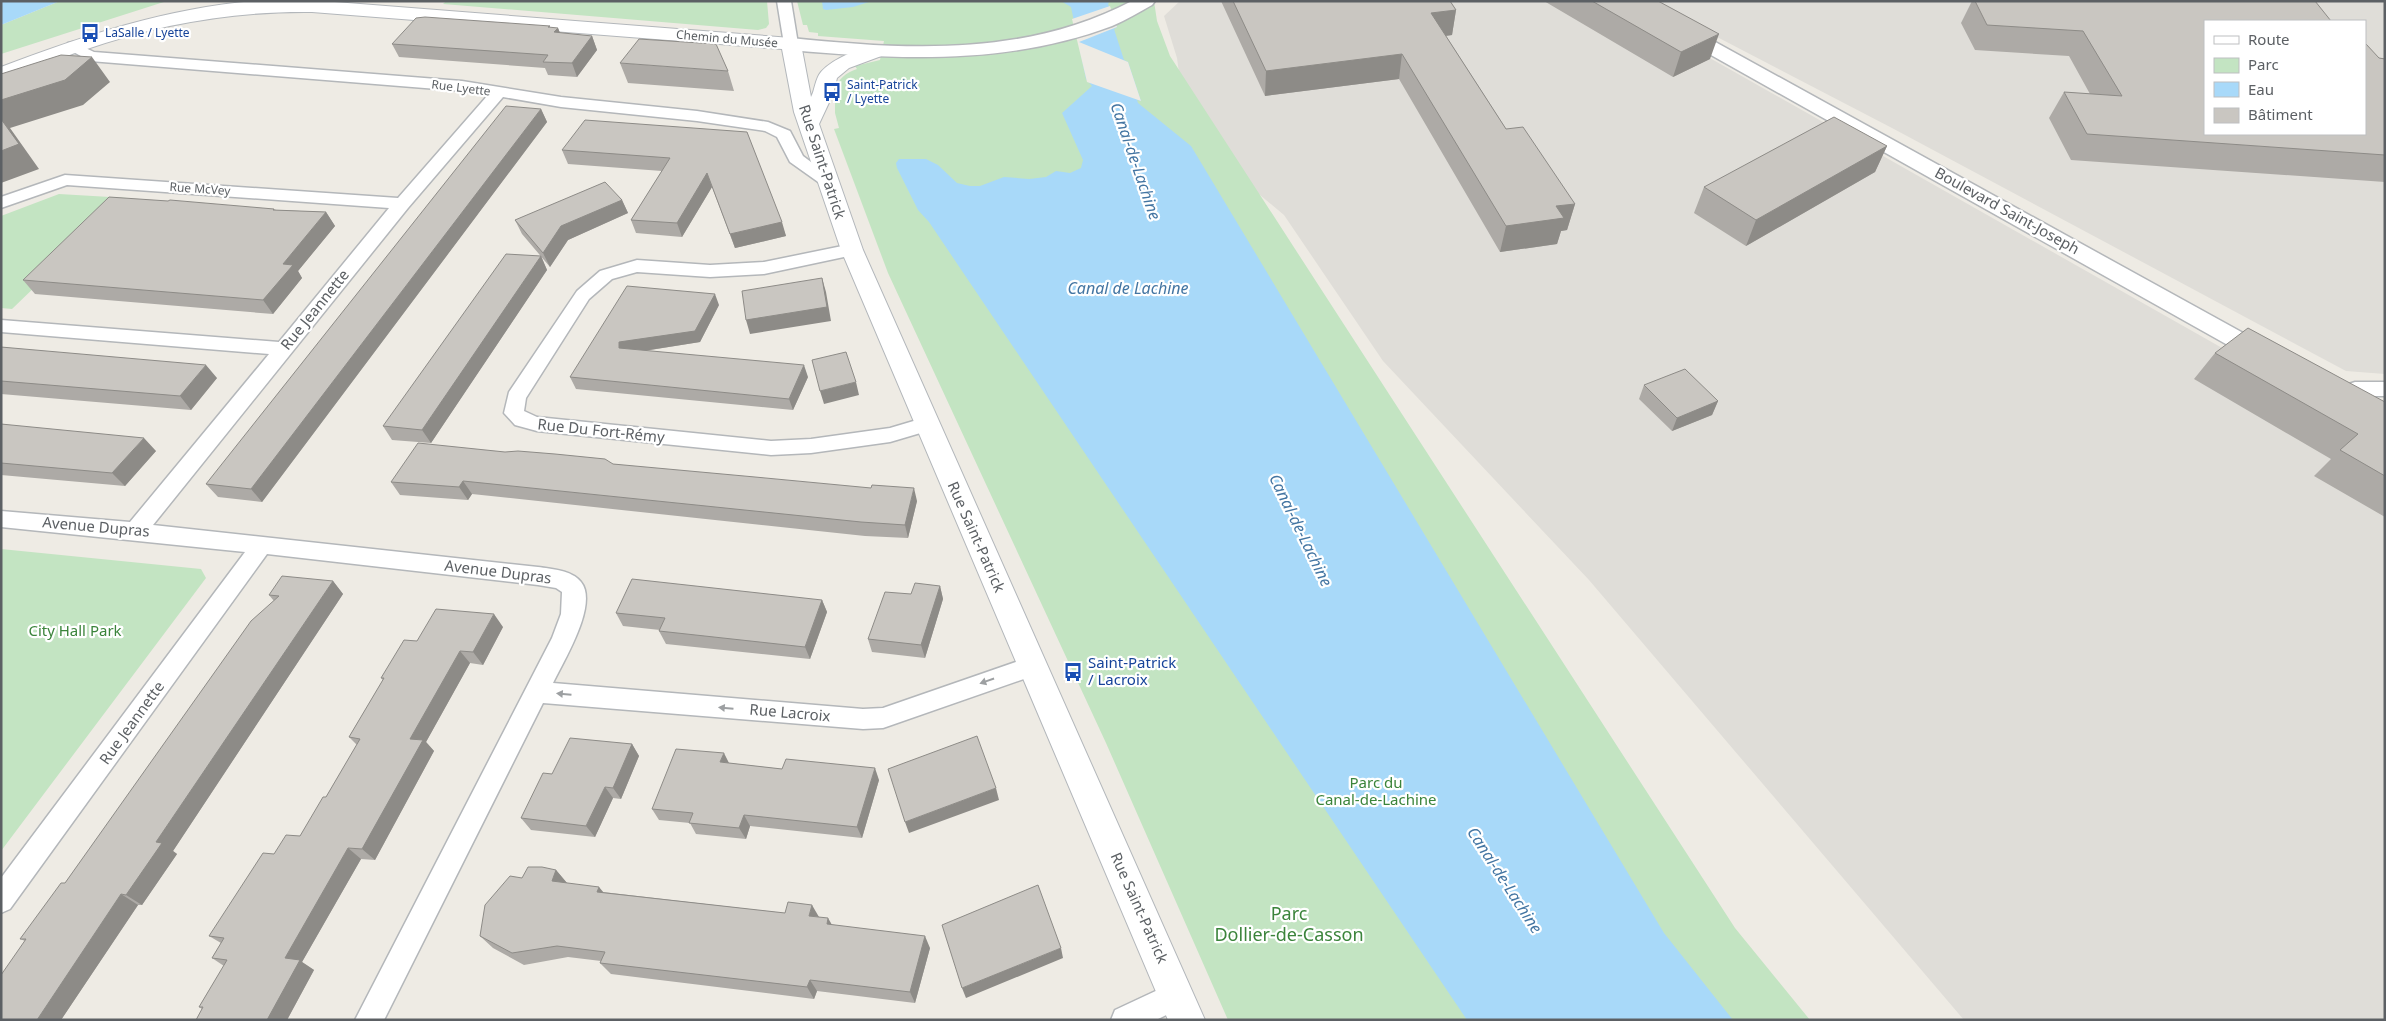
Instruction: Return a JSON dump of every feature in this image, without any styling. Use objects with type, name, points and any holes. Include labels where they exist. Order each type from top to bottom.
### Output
[{"type":"main road","name":"Chemin du Musée","points":[[1,74],[73,46],[136,26],[188,14],[240,6],[301,5],[791,44]]},
{"type":"main road","name":"Rue Saint-Patrick","points":[[791,44],[798,90],[808,125],[852,250],[1182,1007]]},
{"type":"main road","points":[[808,125],[828,76],[842,64],[877,51]]},
{"type":"street","points":[[784,1],[791,44]]},
{"type":"street","name":"Chemin du Musée","points":[[791,44],[877,51],[932,53],[984,50],[1029,43],[1076,32],[1114,18],[1146,1]]},
{"type":"street","name":"Boulevard Saint-Joseph","points":[[1628,1],[2280,363]]},
{"type":"street","name":"Rue Lyette","points":[[73,46],[90,56],[108,58],[445,85],[561,102],[689,114],[780,131],[789,141],[796,159],[827,180]]},
{"type":"street","name":"Rue Jeannette","points":[[135,531],[402,204],[499,92]]},
{"type":"street","name":"Rue McVey","points":[[1,203],[65,180],[402,204]]},
{"type":"street","name":"Rue Du Fort-Rémy","points":[[852,250],[764,268],[702,271],[632,267],[606,275],[589,288],[577,304],[516,397],[514,413],[522,420],[537,424],[771,448],[806,446],[890,434],[927,424]]},
{"type":"street","points":[[1,326],[283,348]]},
{"type":"street","points":[[2329,390],[2385,389]]},
{"type":"street","points":[[2329,390],[2361,408]]},
{"type":"street","name":"Avenue Dupras","points":[[1,519],[135,531],[561,580],[574,588],[576,600],[574,616],[538,692],[370,1020]]},
{"type":"street","name":"Rue Jeannette","points":[[1,900],[262,545]]},
{"type":"street","name":"Rue Lacroix","points":[[538,692],[863,720],[883,718],[1033,666]]},
{"type":"street","points":[[1125,1020],[1182,1007]]},
{"type":"shaded area","points":[[1180,1],[1609,1],[2385,440],[2385,1020],[1964,1020],[1589,580],[1383,361],[1284,215],[1147,101],[1180,80],[1177,58],[1164,16]]},
{"type":"shaded area","points":[[1648,1],[2385,1],[2385,374],[2346,371],[1892,128]]},
{"type":"green space","points":[[60,1],[167,1],[1,54],[1,25]]},
{"type":"green space","points":[[446,1],[767,1],[769,24],[766,28],[758,30],[443,4]]},
{"type":"green space","name":"Parc du Canal-de-Lachine","points":[[797,1],[1154,1],[1157,21],[1170,56],[1735,928],[1810,1020],[1228,1020],[1106,743],[888,273],[834,129],[839,128],[835,113],[835,97],[840,97],[841,92],[835,91],[840,79],[857,69],[855,66],[880,60],[884,41],[818,36],[818,33],[809,32],[807,25],[803,25]]},
{"type":"green space","points":[[59,194],[127,198],[12,309],[1,308],[1,216]]},
{"type":"green space","name":"City Hall Park","points":[[1,549],[201,569],[206,578],[1,851]]},
{"type":"water","points":[[1,1],[60,1],[1,25]]},
{"type":"water","points":[[822,1],[872,1],[853,7],[826,10],[823,9]]},
{"type":"water","name":"Canal de Lachine","points":[[1061,1],[1110,1],[1108,4],[1117,27],[1114,29],[1124,60],[1128,62],[1141,101],[1137,100],[1138,103],[1191,146],[1664,933],[1733,1020],[1467,1020],[929,222],[918,210],[897,168],[896,163],[899,159],[926,159],[938,165],[957,183],[970,186],[980,186],[1004,177],[1029,179],[1046,177],[1056,171],[1070,173],[1081,168],[1083,160],[1062,113],[1092,86],[1086,79],[1071,7]]},
{"type":"pier","points":[[1110,6],[1117,27],[1079,42],[1128,62],[1141,101],[1087,82],[1072,19]]},
{"type":"building","points":[[1233,1],[1450,1],[1456,10],[1431,13],[1506,129],[1523,127],[1575,204],[1556,206],[1564,218],[1506,226],[1402,54],[1266,71]]},
{"type":"building","points":[[1592,1],[1658,1],[1719,34],[1681,52]]},
{"type":"building","points":[[1975,1],[2315,1],[2330,20],[2204,20],[2204,135],[2366,135],[2366,44],[2379,58],[2385,59],[2385,155],[2087,134],[2064,92],[2122,96],[2083,31],[1987,25]]},
{"type":"building","points":[[425,17],[550,26],[548,27],[558,28],[554,32],[592,36],[572,63],[543,62],[548,55],[392,44],[416,18]]},
{"type":"building","points":[[639,39],[716,44],[728,71],[620,63]]},
{"type":"building","points":[[61,55],[92,57],[65,80],[1,100],[1,74]]},
{"type":"building","points":[[506,106],[541,109],[251,489],[206,484]]},
{"type":"building","points":[[1834,117],[1887,146],[1756,220],[1704,187]]},
{"type":"building","points":[[1,119],[19,144],[1,151]]},
{"type":"building","points":[[585,120],[747,132],[782,222],[730,234],[707,173],[677,223],[631,220],[670,158],[562,150]]},
{"type":"building","points":[[605,182],[622,200],[561,226],[543,253],[515,220]]},
{"type":"building","points":[[109,197],[170,200],[273,210],[326,212],[283,264],[293,265],[263,300],[23,280]]},
{"type":"building","points":[[506,254],[541,256],[422,430],[383,426]]},
{"type":"building","points":[[822,278],[827,307],[746,320],[742,291]]},
{"type":"building","points":[[627,286],[715,294],[695,331],[619,342],[619,348],[804,365],[789,399],[570,377]]},
{"type":"building","points":[[2248,328],[2385,402],[2385,476],[2340,450],[2358,434],[2215,353]]},
{"type":"building","points":[[1,347],[206,365],[180,396],[1,381]]},
{"type":"building","points":[[846,352],[856,382],[820,391],[812,360]]},
{"type":"building","points":[[1685,369],[1718,401],[1677,418],[1644,385]]},
{"type":"building","points":[[1,424],[144,438],[112,473],[1,463]]},
{"type":"building","points":[[418,443],[505,452],[518,451],[555,454],[605,459],[613,464],[871,488],[872,485],[914,488],[905,525],[463,481],[459,487],[391,482]]},
{"type":"building","points":[[282,576],[333,581],[156,842],[162,843],[126,895],[121,894],[37,1020],[1,1020],[1,975],[26,939],[20,939],[61,883],[65,883],[251,621],[279,596],[269,595]]},
{"type":"building","points":[[632,579],[822,600],[805,647],[659,631],[665,618],[616,613]]},
{"type":"building","points":[[915,583],[940,586],[921,645],[868,639],[885,592],[911,594]]},
{"type":"building","points":[[436,609],[494,614],[473,652],[460,651],[410,739],[423,740],[362,849],[348,848],[285,958],[300,960],[267,1020],[196,1020],[203,1007],[199,1007],[227,960],[212,958],[224,938],[209,936],[263,853],[274,854],[286,835],[300,836],[323,797],[326,797],[360,739],[349,737],[384,678],[381,678],[404,640],[417,641]]},
{"type":"building","points":[[977,736],[996,788],[905,822],[888,769]]},
{"type":"building","points":[[570,738],[632,744],[613,788],[605,787],[586,826],[521,818],[543,773],[552,774]]},
{"type":"building","points":[[676,749],[724,753],[720,762],[782,769],[786,759],[875,768],[857,827],[744,815],[739,828],[689,823],[693,813],[652,809]]},
{"type":"building","points":[[528,867],[556,870],[552,881],[599,887],[597,892],[785,913],[788,902],[812,905],[809,916],[828,918],[827,924],[925,936],[910,992],[810,980],[807,987],[600,963],[605,952],[557,946],[512,953],[480,936],[485,905],[510,876],[522,878]]},
{"type":"building","points":[[1038,885],[1061,948],[962,988],[942,925]]},
{"type":"place","name":"LaSalle / Lyette","points":[[90,33]]},
{"type":"place","name":"Saint-Patrick / Lyette","points":[[832,92]]},
{"type":"place","name":"Saint-Patrick / Lacroix","points":[[1073,672]]},
{"type":"water label","name":"Canal-de-Lachine","points":[[1136,161]]},
{"type":"water label","name":"Canal-de-Lachine","points":[[1301,530]]},
{"type":"water label","name":"Canal-de-Lachine","points":[[1505,880]]},
{"type":"park label","name":"Parc Dollier-de-Casson","points":[[1289,924]]}]
